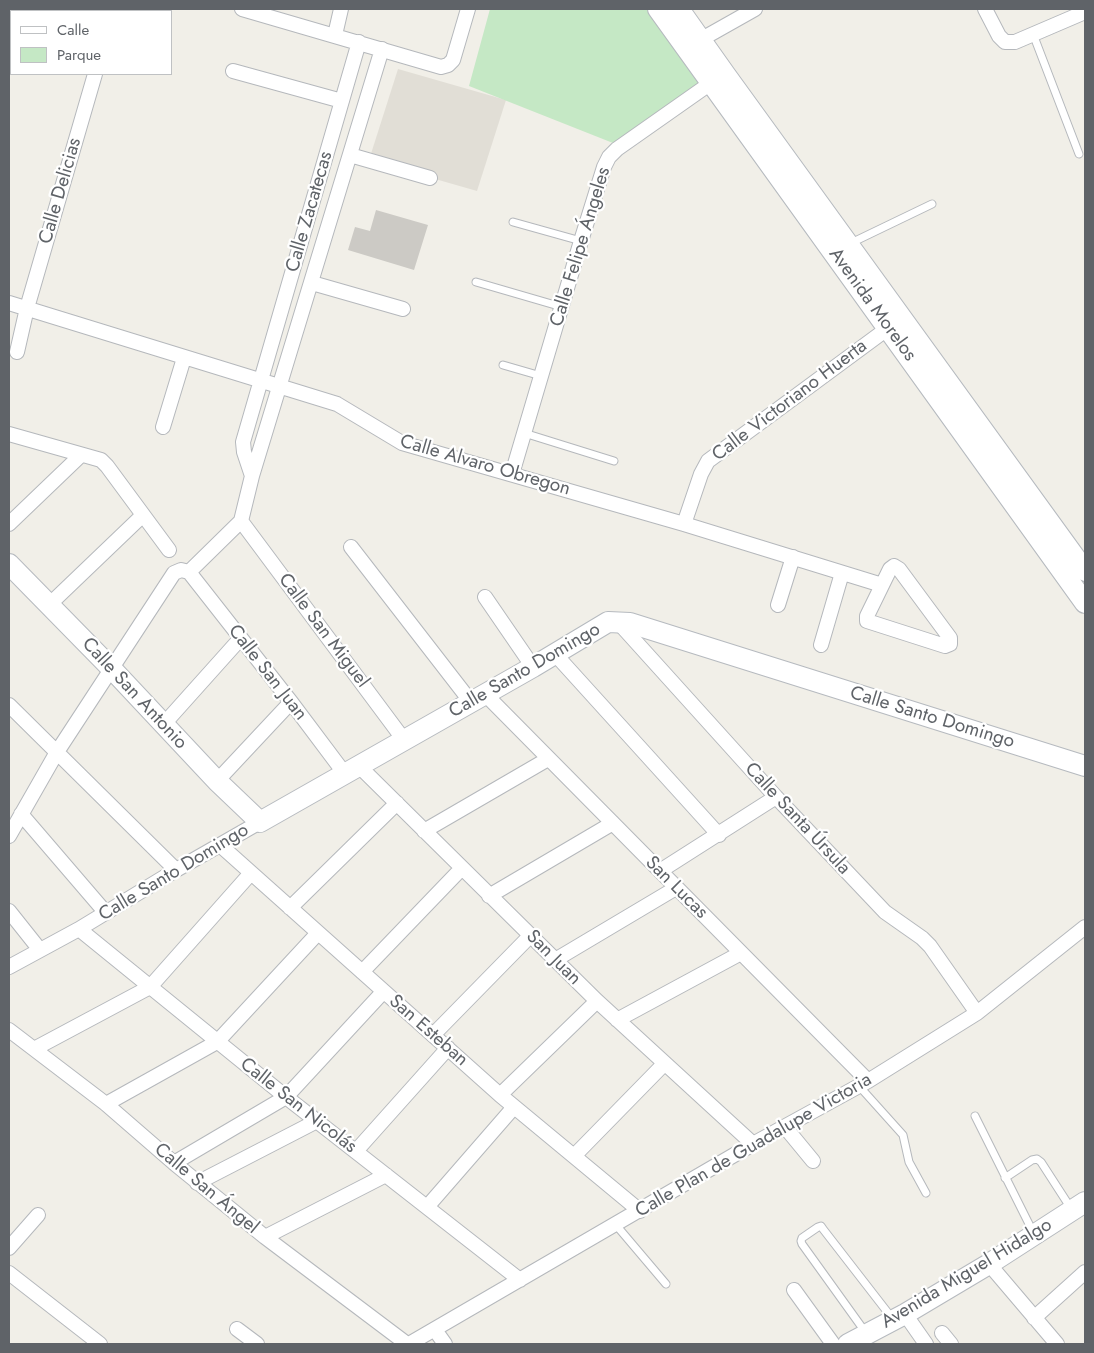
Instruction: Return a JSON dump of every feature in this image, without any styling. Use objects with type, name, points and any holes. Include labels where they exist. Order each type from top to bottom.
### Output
[{"type":"main road","name":"Avenida Morelos","points":[[658,9],[718,78],[848,244],[895,323],[1085,570]]},
{"type":"main road","name":"Avenida Morelos","points":[[680,9],[700,40],[718,78],[895,323],[1083,593]]},
{"type":"main road","name":"Calle San Antonio","points":[[9,564],[111,668],[217,781],[260,822]]},
{"type":"main road","name":"Calle Santo Domingo","points":[[260,822],[556,654],[608,622],[639,626],[1085,766]]},
{"type":"main road","name":"Avenida Miguel Hidalgo","points":[[848,1344],[899,1317],[989,1264],[1079,1206]]},
{"type":"street","points":[[242,9],[284,14],[334,35],[440,67],[448,66],[453,60],[468,9]]},
{"type":"street","points":[[334,35],[341,9]]},
{"type":"street","points":[[700,40],[755,9]]},
{"type":"street","points":[[985,9],[999,36],[1005,42],[1015,42],[1085,12]]},
{"type":"street","name":"Calle Zacatecas","points":[[252,476],[244,452],[243,442],[359,42]]},
{"type":"street","name":"Calle Zacatecas","points":[[241,521],[252,476],[382,49]]},
{"type":"street","points":[[233,70],[342,101]]},
{"type":"street","name":"Calle Delicias","points":[[17,352],[27,308],[96,75]]},
{"type":"street","name":"Calle Felipe Ángeles","points":[[512,474],[581,241],[609,156],[718,78]]},
{"type":"street","points":[[350,155],[430,178]]},
{"type":"street","points":[[312,283],[403,309]]},
{"type":"street","points":[[286,296],[306,302]]},
{"type":"street","name":"Calle Alvaro Obregon","points":[[9,303],[260,382],[337,404],[402,443],[684,524],[882,585]]},
{"type":"street","name":"Calle Victoriano Huerta","points":[[684,524],[701,474],[708,461],[895,323]]},
{"type":"street","points":[[162,427],[184,358]]},
{"type":"street","points":[[9,434],[101,460],[169,550]]},
{"type":"street","points":[[9,524],[81,455]]},
{"type":"street","points":[[50,605],[143,515]]},
{"type":"street","points":[[9,836],[57,752],[111,668],[183,571],[241,521]]},
{"type":"street","name":"Calle San Miguel","points":[[241,521],[404,740]]},
{"type":"street","name":"San Lucas","points":[[350,547],[478,698],[548,759],[613,823],[741,953],[864,1083]]},
{"type":"street","points":[[778,605],[793,557]]},
{"type":"street","points":[[894,566],[898,569],[950,638],[950,644],[944,646],[867,621],[867,616],[882,585],[890,569],[894,566]]},
{"type":"street","name":"Calle San Juan","points":[[183,571],[291,702],[352,770]]},
{"type":"street","points":[[821,645],[842,573]]},
{"type":"street","points":[[485,597],[533,667]]},
{"type":"street","name":"Calle Santa Úrsula","points":[[618,622],[776,797],[885,912],[922,938],[930,946],[977,1013]]},
{"type":"street","points":[[163,725],[240,639]]},
{"type":"street","points":[[556,654],[719,835]]},
{"type":"street","points":[[217,781],[291,702]]},
{"type":"street","points":[[9,704],[176,870]]},
{"type":"street","points":[[424,831],[548,759]]},
{"type":"street","name":"San Juan","points":[[352,770],[397,803],[597,1001],[753,1144]]},
{"type":"street","points":[[660,871],[776,797]]},
{"type":"street","points":[[290,908],[397,803]]},
{"type":"street","points":[[21,814],[106,913]]},
{"type":"street","name":"Calle Santo Domingo","points":[[9,967],[79,929],[260,822]]},
{"type":"street","points":[[490,896],[613,823]]},
{"type":"street","name":"San Esteban","points":[[220,845],[500,1096],[640,1211]]},
{"type":"street","points":[[362,972],[462,868]]},
{"type":"street","points":[[34,1049],[150,986],[251,874]]},
{"type":"street","points":[[555,960],[676,888]]},
{"type":"street","points":[[9,911],[40,950]]},
{"type":"street","name":"Calle Plan de Guadalupe Victoria","points":[[408,1344],[753,1144],[864,1083],[977,1013],[1085,927]]},
{"type":"street","name":"Calle San Nicolás","points":[[79,929],[217,1042],[520,1280]]},
{"type":"street","points":[[106,1104],[217,1042],[318,933]]},
{"type":"street","points":[[433,1035],[530,936]]},
{"type":"street","points":[[617,1020],[741,953]]},
{"type":"street","points":[[174,1163],[286,1096],[383,992]]},
{"type":"street","points":[[500,1096],[597,1001]]},
{"type":"street","name":"Calle San Ángel","points":[[9,1030],[106,1104],[197,1183],[265,1238],[408,1344]]},
{"type":"street","points":[[356,1151],[448,1048]]},
{"type":"street","points":[[574,1156],[664,1064]]},
{"type":"street","points":[[427,1207],[514,1107]]},
{"type":"street","points":[[197,1183],[317,1121]]},
{"type":"street","points":[[785,1128],[813,1160]]},
{"type":"street","points":[[265,1238],[386,1175]]},
{"type":"street","points":[[9,1248],[38,1215]]},
{"type":"street","points":[[989,1264],[1057,1344]]},
{"type":"street","points":[[1034,1318],[1085,1272]]},
{"type":"street","points":[[9,1273],[100,1344]]},
{"type":"street","points":[[794,1290],[833,1344]]},
{"type":"street","points":[[899,1317],[926,1344]]},
{"type":"street","points":[[237,1329],[257,1344]]},
{"type":"street","points":[[435,1330],[445,1344]]},
{"type":"lane","points":[[1033,34],[1079,154]]},
{"type":"lane","points":[[848,244],[932,204]]},
{"type":"lane","points":[[514,222],[581,241]]},
{"type":"lane","points":[[476,282],[562,307]]},
{"type":"lane","points":[[503,366],[541,376]]},
{"type":"lane","points":[[524,433],[614,461]]},
{"type":"lane","points":[[864,1083],[903,1135],[909,1162],[926,1193]]},
{"type":"lane","points":[[975,1116],[1004,1178],[1034,1235]]},
{"type":"lane","points":[[1004,1178],[1032,1160],[1037,1159],[1079,1206]]},
{"type":"lane","points":[[616,1225],[666,1284]]},
{"type":"lane","points":[[867,1334],[802,1244],[802,1238],[818,1227],[821,1226],[899,1317]]},
{"type":"shaded area","points":[[398,69],[506,100],[477,191],[369,160]]},
{"type":"green space","points":[[490,9],[653,9],[704,82],[618,145],[469,86]]},
{"type":"building","points":[[376,210],[428,225],[414,270],[348,250],[355,227],[370,231]]}]
